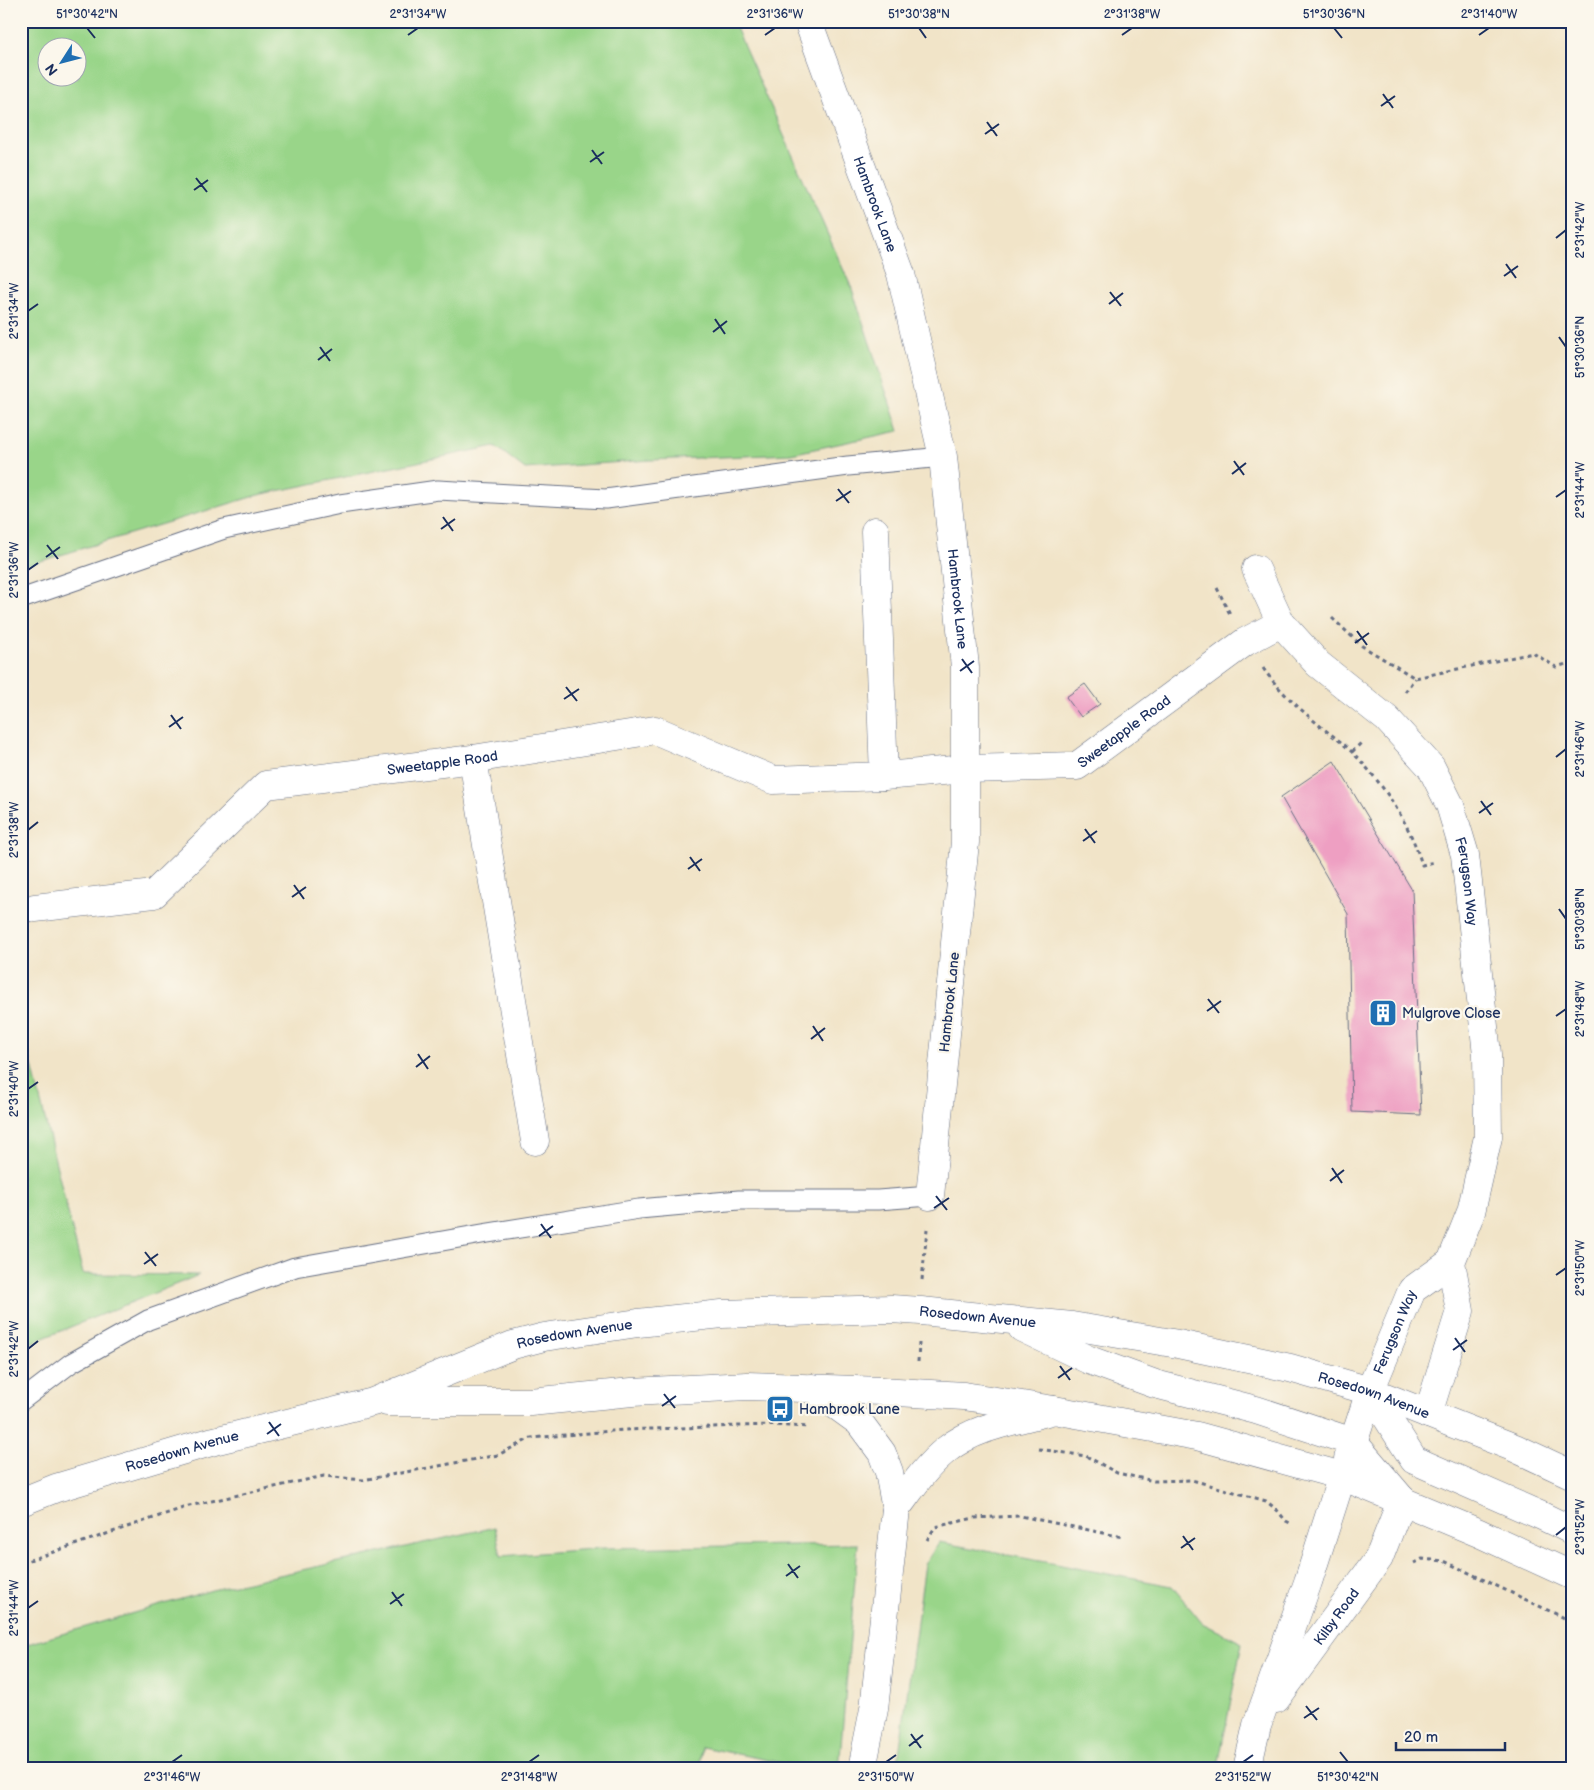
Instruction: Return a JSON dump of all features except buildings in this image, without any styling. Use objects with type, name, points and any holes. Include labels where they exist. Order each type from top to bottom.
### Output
[{"type":"street","name":"Hambrook Lane","points":[[808,21],[901,274],[943,457],[965,667],[965,842],[930,1196]]},
{"type":"street","points":[[875,531],[884,776]]},
{"type":"street","name":"Ferugson Way","points":[[1256,569],[1281,623],[1318,664],[1387,719],[1431,767],[1450,805],[1465,855],[1487,1054],[1488,1137],[1471,1212],[1451,1262],[1412,1290],[1370,1391],[1353,1442]]},
{"type":"street","name":"Sweetapple Road","points":[[35,908],[154,894],[266,786],[473,759],[654,730],[774,780],[884,776],[966,769],[1077,766],[1245,642],[1281,623]]},
{"type":"street","points":[[473,759],[535,1141]]},
{"type":"street","points":[[1428,1414],[1460,1311],[1451,1262]]},
{"type":"street","name":"Rosedown Avenue","points":[[21,1502],[56,1488],[214,1441],[374,1402],[513,1345],[544,1337],[638,1323],[722,1314],[891,1309],[1072,1326],[1178,1344],[1290,1368],[1370,1391],[1515,1448],[1573,1474]]},
{"type":"street","points":[[1004,1319],[1088,1360],[1154,1384],[1256,1410],[1353,1442],[1402,1500]]},
{"type":"street","name":"Rosedown Avenue","points":[[374,1402],[530,1402],[632,1392],[747,1386],[964,1396],[1197,1436],[1342,1476],[1402,1500],[1573,1576]]},
{"type":"street","points":[[812,1388],[859,1422],[882,1453],[889,1472],[896,1509],[874,1709],[862,1769]]},
{"type":"street","points":[[1370,1391],[1414,1460],[1573,1531]]},
{"type":"street","points":[[896,1509],[934,1460],[947,1449],[981,1430],[1054,1410]]},
{"type":"street","name":"Kilby Road","points":[[1257,1725],[1379,1558],[1402,1500],[1428,1414]]},
{"type":"street","name":"Kilby Road","points":[[1247,1769],[1257,1725],[1308,1582],[1353,1442]]},
{"type":"lane","points":[[21,599],[224,529],[340,504],[438,490],[606,499],[848,466],[943,457]]},
{"type":"lane","points":[[21,1401],[70,1363],[148,1320],[294,1267],[640,1209],[739,1200],[878,1200],[930,1196]]},
{"type":"path","points":[[1217,588],[1245,642],[1273,683],[1352,752],[1394,802],[1417,848],[1422,864],[1465,855]]},
{"type":"path","points":[[1332,618],[1362,646],[1415,678],[1533,653],[1556,667],[1573,662]]},
{"type":"path","points":[[21,1563],[189,1506],[324,1476],[363,1480],[498,1455],[532,1438],[623,1430],[768,1425],[813,1427]]},
{"type":"path","points":[[1032,1448],[1086,1456],[1117,1473],[1154,1481],[1192,1480],[1266,1501],[1278,1510],[1286,1521],[1322,1536]]},
{"type":"path","points":[[892,1545],[921,1549],[935,1527],[974,1518],[1020,1516],[1123,1536]]},
{"type":"path","points":[[1379,1558],[1403,1568],[1422,1558],[1444,1561],[1573,1622]]},
{"type":"green space","points":[[21,21],[733,21],[852,289],[899,431],[791,454],[651,460],[525,469],[495,446],[258,495],[21,567]]},
{"type":"green space","points":[[21,1021],[83,1274],[199,1275],[21,1347]]},
{"type":"green space","points":[[495,1527],[501,1556],[604,1548],[858,1544],[839,1769],[813,1769],[702,1747],[700,1769],[21,1769],[21,1646],[212,1590]]},
{"type":"green space","points":[[939,1542],[1172,1586],[1202,1623],[1242,1643],[1218,1766],[1197,1767],[1195,1769],[897,1769],[925,1564]]},
{"type":"place","name":"Mulgrove Close","points":[[1383,1013]]},
{"type":"place","name":"Hambrook Lane","points":[[780,1409]]}]
